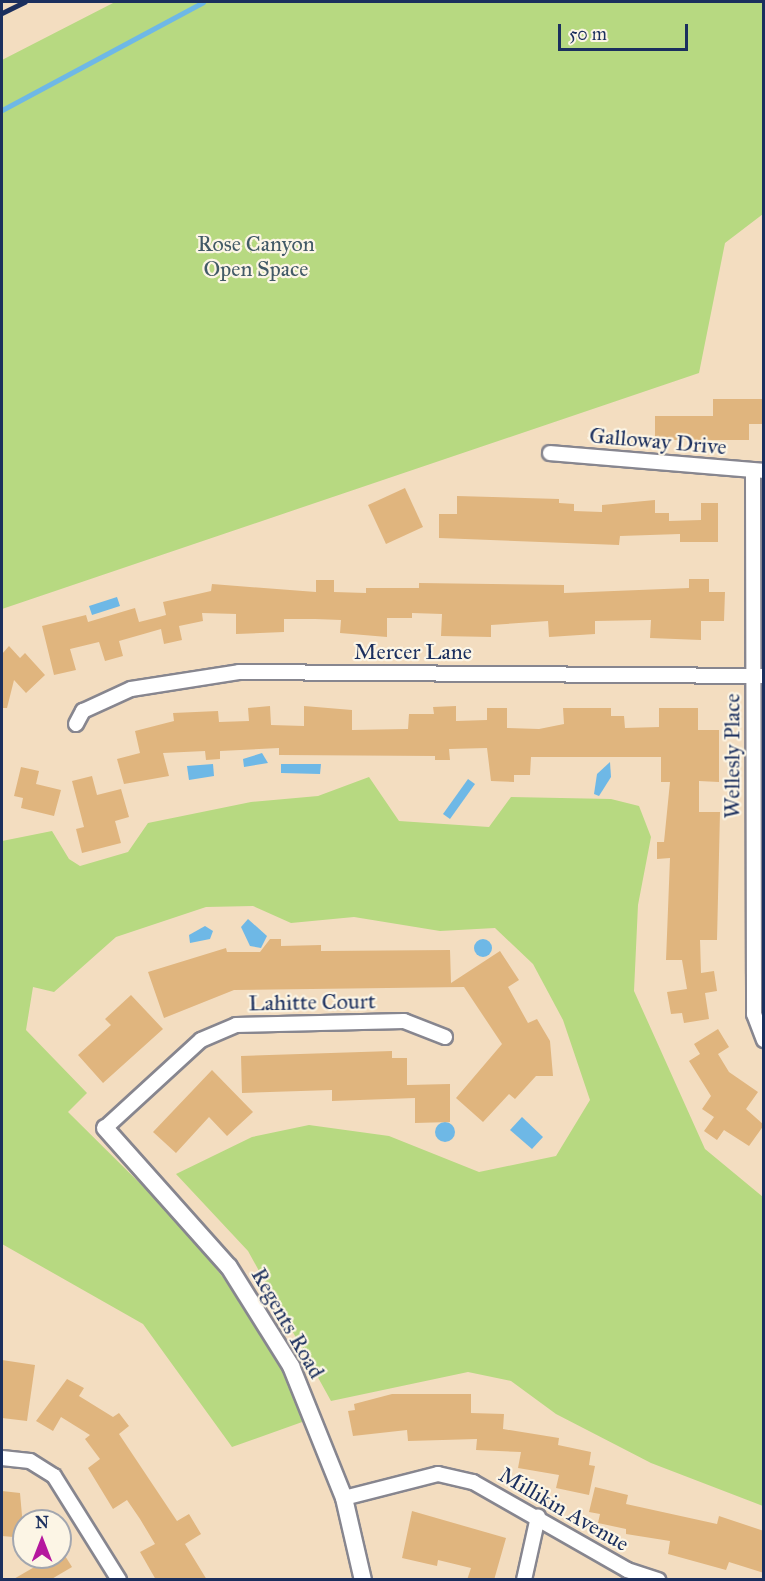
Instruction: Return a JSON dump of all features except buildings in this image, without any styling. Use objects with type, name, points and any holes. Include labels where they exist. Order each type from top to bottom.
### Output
[{"type":"street","name":"Galloway Drive","points":[[550,453],[758,471]]},
{"type":"street","name":"Wellesly Place","points":[[758,471],[758,889],[754,1014],[764,1040]]},
{"type":"street","name":"Mercer Lane","points":[[76,724],[83,711],[131,689],[239,672],[758,676]]},
{"type":"street","name":"Lahitte Court","points":[[105,1128],[196,1044],[237,1024],[404,1021],[446,1037]]},
{"type":"street","name":"Regents Road","points":[[105,1128],[194,1222],[260,1312],[311,1410],[344,1498],[363,1580]]},
{"type":"street","points":[[2,1458],[30,1461],[54,1476],[119,1580]]},
{"type":"street","name":"Millikin Avenue","points":[[344,1498],[438,1474],[473,1482],[538,1517],[627,1570],[658,1580]]},
{"type":"street","points":[[524,1580],[538,1517]]},
{"type":"green space","name":"Rose Canyon Open Space","points":[[115,2],[763,2],[763,214],[725,243],[699,373],[2,609],[2,60]]},
{"type":"green space","points":[[369,777],[399,821],[489,827],[511,797],[611,799],[639,806],[651,837],[638,905],[634,991],[705,1149],[763,1197],[763,1506],[651,1463],[556,1414],[511,1381],[468,1372],[331,1401],[248,1251],[176,1174],[252,1137],[309,1125],[389,1136],[479,1172],[556,1156],[590,1100],[563,1020],[533,964],[495,928],[440,931],[354,917],[291,923],[253,906],[206,907],[116,937],[54,992],[33,987],[26,1030],[87,1093],[68,1112],[182,1225],[236,1294],[281,1367],[305,1421],[232,1447],[143,1324],[2,1244],[2,841],[52,831],[69,859],[80,866],[128,852],[148,823],[251,802],[318,796]]},
{"type":"water","points":[[117,597],[120,606],[92,615],[89,606]]},
{"type":"water","points":[[262,753],[268,763],[244,767],[243,759]]},
{"type":"water","points":[[610,762],[611,777],[599,796],[594,794],[597,774]]},
{"type":"water","points":[[213,764],[214,776],[189,780],[187,766]]},
{"type":"water","points":[[281,764],[321,764],[320,774],[281,773]]},
{"type":"water","points":[[468,779],[475,784],[450,819],[443,814]]},
{"type":"water","points":[[248,919],[267,936],[261,948],[250,946],[241,927]]},
{"type":"water","points":[[205,926],[213,931],[210,939],[190,943],[189,935]]},
{"type":"water","points":[[483,939],[489,942],[492,948],[489,954],[483,957],[477,954],[474,948],[477,942]]},
{"type":"water","points":[[522,1117],[543,1137],[532,1149],[510,1130]]},
{"type":"water","points":[[445,1122],[452,1125],[455,1132],[452,1139],[445,1142],[438,1139],[435,1132],[438,1125]]},
{"type":"waterway","points":[[2,110],[203,2]]},
{"type":"railway","points":[[2,13],[25,2]]}]
